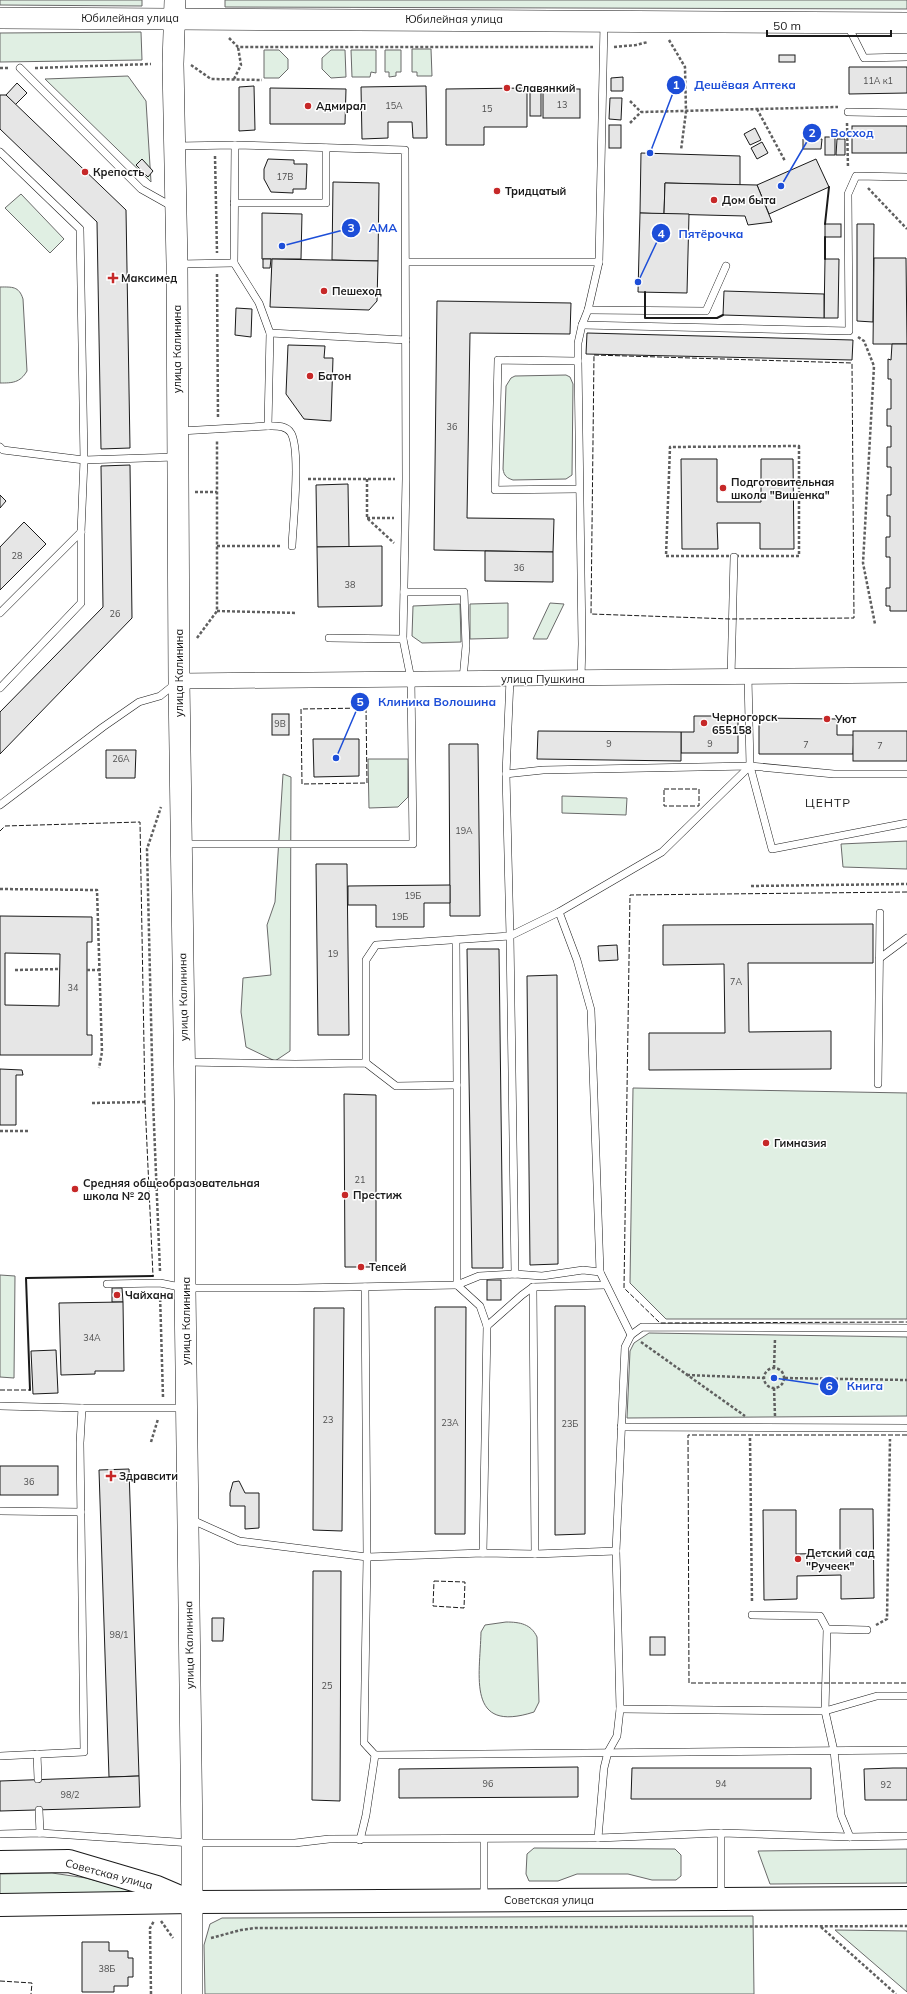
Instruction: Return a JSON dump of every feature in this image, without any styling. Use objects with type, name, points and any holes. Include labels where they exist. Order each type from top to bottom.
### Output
[{"type":"main road","name":"Юбилейная улица","points":[[0,18],[174,9],[604,20],[907,22]]},
{"type":"main road","name":"улица Калинина","points":[[174,9],[179,681],[185,1062],[185,1288],[192,1843],[192,1994]]},
{"type":"main road","name":"Советская улица","points":[[0,1862],[69,1861],[157,1887],[192,1902]]},
{"type":"main road","name":"Советская улица","points":[[0,1905],[192,1902],[907,1898]]},
{"type":"street","name":"улица Пушкина","points":[[179,681],[907,675]]},
{"type":"lane","points":[[581,678],[582,644],[578,343],[582,325],[588,310],[599,262],[604,20]]},
{"type":"lane","points":[[846,22],[864,58],[907,57]]},
{"type":"lane","points":[[20,68],[141,189],[176,208]]},
{"type":"lane","points":[[848,112],[907,113]]},
{"type":"lane","points":[[175,146],[235,145],[405,150],[406,479],[403,639],[411,679],[413,844],[181,844]]},
{"type":"lane","points":[[235,145],[234,263],[259,303],[270,333],[268,426]]},
{"type":"lane","points":[[234,203],[326,203],[326,148]]},
{"type":"lane","points":[[0,152],[80,229],[84,460],[81,532],[82,603],[0,688]]},
{"type":"lane","points":[[582,325],[849,331],[848,194],[856,176],[907,177]]},
{"type":"lane","points":[[406,262],[599,262]]},
{"type":"lane","points":[[177,264],[234,263]]},
{"type":"lane","points":[[588,310],[706,311],[726,266]]},
{"type":"lane","points":[[270,333],[406,340]]},
{"type":"lane","points":[[578,360],[498,360],[495,490],[579,489]]},
{"type":"lane","points":[[177,431],[282,426],[290,432],[295,448],[292,546]]},
{"type":"lane","points":[[1,450],[84,460],[178,457]]},
{"type":"lane","points":[[0,613],[81,532]]},
{"type":"lane","points":[[731,677],[734,557]]},
{"type":"lane","points":[[404,592],[464,592],[466,646],[464,679]]},
{"type":"lane","points":[[329,638],[403,639]]},
{"type":"lane","points":[[748,677],[750,766],[772,849],[907,823]]},
{"type":"lane","points":[[510,679],[506,774],[515,1274]]},
{"type":"lane","points":[[0,805],[103,727],[139,702],[160,696],[179,681]]},
{"type":"lane","points":[[366,1063],[366,960],[376,945],[510,936],[559,912],[662,852],[750,766]]},
{"type":"lane","points":[[506,774],[543,770],[750,766],[834,774],[907,774]]},
{"type":"lane","points":[[559,912],[577,960],[591,1010],[600,1272],[605,1285],[631,1335]]},
{"type":"lane","points":[[878,1084],[880,914]]},
{"type":"lane","points":[[880,958],[907,938]]},
{"type":"lane","points":[[456,940],[457,1285],[480,1306],[487,1326],[483,1553]]},
{"type":"lane","points":[[185,1062],[295,1064],[366,1063],[396,1086],[457,1084]]},
{"type":"lane","points":[[107,1284],[160,1283],[185,1288],[457,1285],[479,1276],[515,1274],[542,1276],[584,1270],[600,1272]]},
{"type":"lane","points":[[487,1326],[522,1295],[533,1288],[605,1285]]},
{"type":"lane","points":[[365,1287],[367,1557],[364,1743],[374,1754],[907,1750]]},
{"type":"lane","points":[[533,1288],[535,1554]]},
{"type":"lane","points":[[598,1838],[604,1768],[608,1752],[617,1736],[620,1709],[616,1551],[625,1348],[631,1335],[642,1327],[907,1328]]},
{"type":"lane","points":[[0,1406],[186,1408]]},
{"type":"lane","points":[[0,1756],[84,1752],[80,1443],[82,1408]]},
{"type":"lane","points":[[621,1427],[907,1428]]},
{"type":"lane","points":[[0,1511],[81,1512]]},
{"type":"lane","points":[[188,1518],[239,1541],[367,1557],[483,1553],[535,1554],[616,1551]]},
{"type":"lane","points":[[752,1615],[820,1616],[826,1629],[825,1711],[834,1751],[841,1815],[850,1837]]},
{"type":"lane","points":[[826,1629],[866,1630]]},
{"type":"lane","points":[[620,1709],[825,1711],[877,1696],[907,1696]]},
{"type":"lane","points":[[37,1754],[38,1780]]},
{"type":"lane","points":[[360,1840],[366,1815],[374,1754]]},
{"type":"lane","points":[[39,1810],[40,1833]]},
{"type":"lane","points":[[0,1834],[40,1833],[192,1843],[296,1843],[329,1839],[484,1840],[598,1838],[721,1833],[850,1837],[907,1836]]},
{"type":"lane","points":[[721,1833],[721,1898]]},
{"type":"lane","points":[[484,1840],[484,1900]]},
{"type":"path","points":[[227,36],[238,47],[241,65],[233,80]]},
{"type":"path","points":[[667,37],[685,67],[686,112],[681,150]]},
{"type":"path","points":[[238,47],[604,48],[636,45],[652,40]]},
{"type":"path","points":[[20,68],[151,64]]},
{"type":"path","points":[[190,64],[211,79],[262,80]]},
{"type":"path","points":[[630,101],[641,112],[842,107]]},
{"type":"path","points":[[756,109],[785,161]]},
{"type":"path","points":[[630,124],[641,112]]},
{"type":"path","points":[[193,644],[217,611],[218,429],[215,145]]},
{"type":"path","points":[[849,331],[864,341],[874,366],[863,563],[875,624]]},
{"type":"path","points":[[670,446],[799,446],[799,556],[734,557],[666,556],[670,446]]},
{"type":"path","points":[[367,479],[366,518],[404,552]]},
{"type":"path","points":[[295,480],[406,479]]},
{"type":"path","points":[[190,492],[217,492]]},
{"type":"path","points":[[366,518],[405,518]]},
{"type":"path","points":[[217,546],[255,546]]},
{"type":"path","points":[[217,611],[298,613]]},
{"type":"path","points":[[151,1442],[164,1395],[153,1102],[147,849],[161,807],[161,799]]},
{"type":"path","points":[[751,886],[907,884]]},
{"type":"path","points":[[0,889],[97,890],[102,1052],[99,1068]]},
{"type":"path","points":[[15,970],[59,969]]},
{"type":"path","points":[[87,970],[100,970]]},
{"type":"path","points":[[92,1103],[145,1102]]},
{"type":"path","points":[[0,1131],[28,1131]]},
{"type":"path","points":[[774,1368],[775,1328]]},
{"type":"path","points":[[631,1335],[762,1428]]},
{"type":"path","points":[[774,1368],[766,1372],[764,1378],[766,1384],[774,1388],[780,1386],[785,1378]]},
{"type":"path","points":[[774,1368],[783,1372],[785,1378]]},
{"type":"path","points":[[687,1375],[764,1378]]},
{"type":"path","points":[[785,1378],[907,1380]]},
{"type":"path","points":[[774,1388],[775,1428]]},
{"type":"path","points":[[750,1428],[752,1615]]},
{"type":"path","points":[[866,1630],[887,1619],[891,1428]]},
{"type":"path","points":[[151,1994],[150,1928],[157,1916],[175,1940]]},
{"type":"path","points":[[820,1926],[896,1994]]},
{"type":"path","points":[[219,1936],[255,1928],[907,1926]]},
{"type":"green space","points":[[0,0],[142,0],[142,6],[0,5]]},
{"type":"green space","points":[[225,0],[907,0],[907,9],[225,7]]},
{"type":"green space","points":[[141,32],[142,60],[0,62],[0,33]]},
{"type":"green space","points":[[412,49],[431,49],[432,76],[417,76],[417,72],[412,72]]},
{"type":"green space","points":[[264,50],[279,50],[288,59],[288,69],[279,78],[264,78]]},
{"type":"green space","points":[[331,50],[345,50],[346,77],[331,78],[322,69],[322,58]]},
{"type":"green space","points":[[351,50],[376,50],[376,73],[371,72],[370,77],[352,77]]},
{"type":"green space","points":[[385,50],[401,50],[401,72],[396,72],[396,76],[389,77],[389,72],[385,72]]},
{"type":"green space","points":[[128,76],[146,101],[151,182],[45,79]]},
{"type":"green space","points":[[21,194],[64,239],[50,253],[5,208]]},
{"type":"green space","points":[[0,287],[11,287],[17,289],[23,299],[27,371],[19,380],[8,383],[0,383]]},
{"type":"green space","points":[[566,375],[570,377],[573,384],[572,475],[566,479],[513,480],[509,478],[503,471],[506,386],[511,378],[515,376]]},
{"type":"green space","points":[[508,603],[508,638],[470,639],[470,604]]},
{"type":"green space","points":[[550,603],[564,604],[547,639],[533,639]]},
{"type":"green space","points":[[460,604],[461,642],[422,643],[412,636],[413,606]]},
{"type":"green space","points":[[368,759],[408,759],[408,797],[398,807],[369,808]]},
{"type":"green space","points":[[283,774],[291,777],[290,1051],[275,1061],[246,1047],[241,1012],[243,978],[271,975],[267,925],[275,902]]},
{"type":"green space","points":[[562,796],[627,798],[626,815],[562,813]]},
{"type":"green space","points":[[907,841],[907,869],[843,867],[841,844]]},
{"type":"green space","points":[[633,1088],[907,1093],[907,1319],[666,1319],[630,1283]]},
{"type":"green space","points":[[0,1275],[15,1276],[14,1378],[0,1377]]},
{"type":"green space","points":[[649,1333],[907,1337],[907,1416],[627,1418],[630,1351],[634,1343]]},
{"type":"green space","points":[[506,1622],[524,1625],[532,1629],[537,1637],[539,1702],[534,1712],[512,1717],[497,1715],[487,1708],[482,1697],[479,1682],[481,1632],[485,1625]]},
{"type":"green space","points":[[534,1848],[675,1849],[681,1855],[681,1876],[676,1880],[652,1880],[628,1874],[577,1874],[558,1881],[529,1881],[526,1874],[527,1854]]},
{"type":"green space","points":[[907,1849],[907,1883],[770,1884],[758,1851]]},
{"type":"green space","points":[[52,1873],[86,1878],[146,1894],[0,1897],[0,1874]]},
{"type":"green space","points":[[753,1916],[754,1994],[205,1994],[204,1945],[210,1924],[222,1918]]},
{"type":"green space","points":[[835,1930],[907,1931],[907,1992]]},
{"type":"building","points":[[779,55],[795,55],[795,62],[779,62]]},
{"type":"building","points":[[849,67],[907,67],[907,93],[849,94]]},
{"type":"building","points":[[623,77],[623,91],[611,91],[611,78]]},
{"type":"building","points":[[17,83],[27,93],[15,105],[6,95]]},
{"type":"building","points":[[254,86],[255,130],[239,131],[239,87]]},
{"type":"building","points":[[426,86],[427,138],[413,138],[412,122],[388,122],[388,138],[362,139],[361,87]]},
{"type":"building","name":"Адмирал","points":[[270,88],[346,89],[345,124],[270,124]]},
{"type":"building","points":[[527,88],[527,127],[484,127],[484,145],[446,145],[446,89]]},
{"type":"building","points":[[543,89],[580,89],[580,118],[543,118]]},
{"type":"building","points":[[530,91],[541,91],[541,116],[530,116]]},
{"type":"building","points":[[0,95],[6,95],[126,210],[130,448],[101,449],[97,222],[0,129]]},
{"type":"building","points":[[610,98],[622,98],[621,120],[609,119]]},
{"type":"building","points":[[609,125],[621,125],[621,148],[609,148]]},
{"type":"building","points":[[852,126],[907,126],[907,153],[852,153]]},
{"type":"building","points":[[755,128],[761,140],[750,145],[744,134]]},
{"type":"building","points":[[825,137],[835,137],[835,155],[825,155]]},
{"type":"building","points":[[803,139],[822,139],[821,149],[803,149]]},
{"type":"building","points":[[837,139],[845,139],[845,155],[836,155]]},
{"type":"building","points":[[762,142],[768,153],[757,159],[751,148]]},
{"type":"building","points":[[641,153],[740,156],[740,185],[665,183],[664,214],[640,213]]},
{"type":"building","points":[[142,159],[153,171],[148,177],[136,165]]},
{"type":"building","points":[[268,159],[294,160],[294,164],[307,164],[306,189],[293,189],[293,193],[271,192],[264,179],[264,169]]},
{"type":"building","points":[[816,159],[829,187],[769,214],[757,185]]},
{"type":"building","name":"Пешеход","points":[[333,182],[379,183],[378,261],[332,260]]},
{"type":"building","name":"Дом быта","points":[[665,183],[757,185],[772,222],[748,225],[745,216],[664,214]]},
{"type":"building","points":[[262,213],[302,214],[301,259],[262,259]]},
{"type":"building","points":[[640,213],[689,214],[687,293],[638,292]]},
{"type":"building","points":[[825,224],[841,224],[841,237],[825,237]]},
{"type":"building","points":[[857,224],[874,224],[873,322],[857,321]]},
{"type":"building","points":[[874,258],[906,258],[907,344],[873,344]]},
{"type":"building","points":[[263,259],[271,259],[270,268],[263,268]]},
{"type":"building","name":"Пешеход","points":[[272,259],[378,261],[377,301],[369,310],[270,307]]},
{"type":"building","points":[[825,259],[839,259],[838,318],[824,318]]},
{"type":"building","points":[[724,291],[824,294],[824,318],[723,315]]},
{"type":"building","points":[[437,301],[571,303],[570,334],[470,333],[467,518],[554,519],[553,552],[434,550]]},
{"type":"building","points":[[236,308],[252,309],[251,337],[235,335]]},
{"type":"building","points":[[587,333],[853,340],[852,360],[586,354]]},
{"type":"building","points":[[892,344],[907,344],[907,611],[890,611],[890,606],[886,606],[886,588],[890,588],[890,557],[886,557],[886,537],[890,537],[890,516],[887,516],[887,495],[891,495],[891,467],[887,467],[887,447],[891,447],[891,426],[887,426],[887,409],[891,409],[891,379],[888,379],[888,359],[891,360]]},
{"type":"building","name":"Батон","points":[[288,345],[325,346],[324,358],[333,358],[331,421],[304,419],[286,394]]},
{"type":"building","points":[[681,459],[717,459],[717,502],[761,502],[761,459],[793,459],[794,549],[760,549],[760,523],[717,523],[718,549],[682,549]]},
{"type":"building","points":[[130,465],[132,618],[0,754],[0,712],[103,607],[101,466]]},
{"type":"building","points":[[348,484],[349,547],[317,547],[316,485]]},
{"type":"building","points":[[0,495],[6,501],[0,508]]},
{"type":"building","points":[[24,522],[46,544],[0,590],[0,547]]},
{"type":"building","points":[[382,546],[382,606],[318,607],[317,547]]},
{"type":"building","points":[[485,551],[553,552],[553,582],[485,581]]},
{"type":"building","points":[[272,714],[289,714],[289,735],[272,735]]},
{"type":"building","points":[[694,716],[738,716],[738,753],[681,753],[681,732],[694,732]]},
{"type":"building","points":[[759,718],[837,719],[837,735],[854,735],[853,754],[759,754]]},
{"type":"building","points":[[538,731],[681,732],[681,761],[537,759]]},
{"type":"building","points":[[853,731],[907,731],[907,761],[853,761]]},
{"type":"building","points":[[313,739],[359,739],[359,776],[314,777]]},
{"type":"building","points":[[449,744],[478,744],[480,916],[450,916]]},
{"type":"building","points":[[106,750],[136,750],[135,778],[106,778]]},
{"type":"building","points":[[316,864],[347,864],[349,1035],[318,1035]]},
{"type":"building","points":[[450,885],[450,903],[424,903],[424,927],[376,927],[376,905],[348,905],[348,886]]},
{"type":"building","points":[[0,916],[92,917],[92,942],[87,942],[87,1035],[92,1035],[92,1055],[0,1055]],"holes":[[[5,953],[60,954],[59,1006],[5,1005]]]},
{"type":"building","points":[[873,924],[873,963],[748,963],[749,1032],[831,1031],[831,1069],[649,1070],[649,1033],[725,1033],[724,964],[663,965],[663,925]]},
{"type":"building","points":[[617,945],[618,960],[599,961],[598,946]]},
{"type":"building","points":[[467,949],[499,949],[503,1268],[472,1268]]},
{"type":"building","points":[[557,975],[558,1264],[530,1265],[527,976]]},
{"type":"building","points":[[0,1069],[22,1070],[23,1075],[16,1075],[16,1125],[0,1125]]},
{"type":"building","points":[[344,1094],[376,1095],[376,1267],[345,1267]]},
{"type":"building","points":[[487,1280],[501,1280],[501,1300],[487,1300]]},
{"type":"building","name":"Чайхана","points":[[112,1288],[122,1288],[123,1302],[112,1302]]},
{"type":"building","points":[[123,1302],[124,1371],[95,1371],[95,1374],[61,1375],[59,1303]]},
{"type":"building","points":[[555,1306],[585,1306],[585,1534],[555,1535]]},
{"type":"building","points":[[435,1307],[466,1307],[465,1534],[435,1534]]},
{"type":"building","points":[[314,1308],[344,1308],[342,1531],[313,1530]]},
{"type":"building","points":[[56,1350],[58,1393],[33,1394],[31,1351]]},
{"type":"building","points":[[0,1466],[58,1466],[58,1495],[0,1495]]},
{"type":"building","points":[[129,1469],[139,1776],[109,1777],[99,1470]]},
{"type":"building","points":[[239,1481],[245,1493],[259,1493],[259,1528],[245,1529],[245,1506],[230,1506],[230,1493],[233,1482]]},
{"type":"building","points":[[840,1509],[873,1509],[874,1598],[841,1599],[841,1575],[797,1576],[797,1599],[764,1600],[763,1510],[796,1510],[796,1554],[840,1553]]},
{"type":"building","points":[[313,1571],[341,1571],[340,1801],[312,1800]]},
{"type":"building","points":[[212,1618],[224,1618],[223,1641],[212,1641]]},
{"type":"building","points":[[650,1637],[665,1637],[665,1655],[650,1655]]},
{"type":"building","points":[[578,1767],[578,1797],[399,1798],[399,1769]]},
{"type":"building","points":[[632,1768],[811,1768],[811,1799],[631,1799]]},
{"type":"building","points":[[907,1768],[907,1800],[865,1800],[864,1769]]},
{"type":"building","points":[[139,1776],[140,1807],[0,1811],[0,1781]]},
{"type":"building","points":[[82,1942],[109,1942],[109,1951],[128,1951],[128,1958],[133,1958],[133,1977],[128,1977],[128,1986],[114,1986],[114,1992],[82,1992]]},
{"type":"fence","points":[[594,355],[852,363],[854,618],[731,619],[591,614],[594,355]]},
{"type":"fence","points":[[366,708],[367,783],[302,784],[301,709],[366,708]]},
{"type":"fence","points":[[664,789],[699,789],[699,806],[664,806],[664,789]]},
{"type":"fence","points":[[0,831],[5,826],[140,822],[145,1102],[153,1276]]},
{"type":"fence","points":[[907,892],[630,895],[624,1288],[660,1323],[907,1322]]},
{"type":"fence","points":[[0,1390],[30,1390]]},
{"type":"fence","points":[[907,1435],[688,1435],[689,1683],[907,1683]]},
{"type":"fence","points":[[434,1581],[465,1582],[464,1608],[433,1606],[434,1581]]},
{"type":"fence","points":[[0,1981],[32,1983],[31,1994]]},
{"type":"wall","points":[[825,224],[829,187]]},
{"type":"wall","points":[[825,237],[825,259]]},
{"type":"wall","points":[[645,292],[645,318],[717,318],[723,315]]},
{"type":"wall","points":[[30,1390],[26,1278],[153,1276]]},
{"type":"place","name":"Славянкий","points":[[507,88]]},
{"type":"place","name":"Адмирал","points":[[308,106]]},
{"type":"place","name":"Дешёвая Аптека","points":[[650,153]]},
{"type":"place","name":"Крепость","points":[[85,172]]},
{"type":"place","name":"Восход","points":[[781,186]]},
{"type":"place","name":"Тридцатый","points":[[497,191]]},
{"type":"place","name":"Дом быта","points":[[714,200]]},
{"type":"place","name":"АМА","points":[[282,246]]},
{"type":"place","name":"Максимед","points":[[113,278]]},
{"type":"place","name":"Пятёрочка","points":[[638,282]]},
{"type":"place","name":"Пешеход","points":[[324,291]]},
{"type":"place","name":"Батон","points":[[310,376]]},
{"type":"place","name":"Подготовительная школа \"Вишенка\"","points":[[723,488]]},
{"type":"place","name":"Уют","points":[[827,719]]},
{"type":"place","name":"Черногорск 655158","points":[[704,723]]},
{"type":"place","name":"Клиника Волошина","points":[[336,758]]},
{"type":"place","name":"Гимназия","points":[[766,1143]]},
{"type":"place","name":"Средняя общеобразовательная школа № 20","points":[[75,1189]]},
{"type":"place","name":"Престиж","points":[[345,1195]]},
{"type":"place","name":"Тепсей","points":[[361,1267]]},
{"type":"place","name":"Чайхана","points":[[117,1295]]},
{"type":"place","name":"Книга","points":[[774,1378]]},
{"type":"place","name":"Здравсити","points":[[111,1476]]},
{"type":"place","name":"Детский сад \"Ручеек\"","points":[[798,1559]]},
{"type":"district","name":"ЦЕНТР","points":[[828,802]]}]
